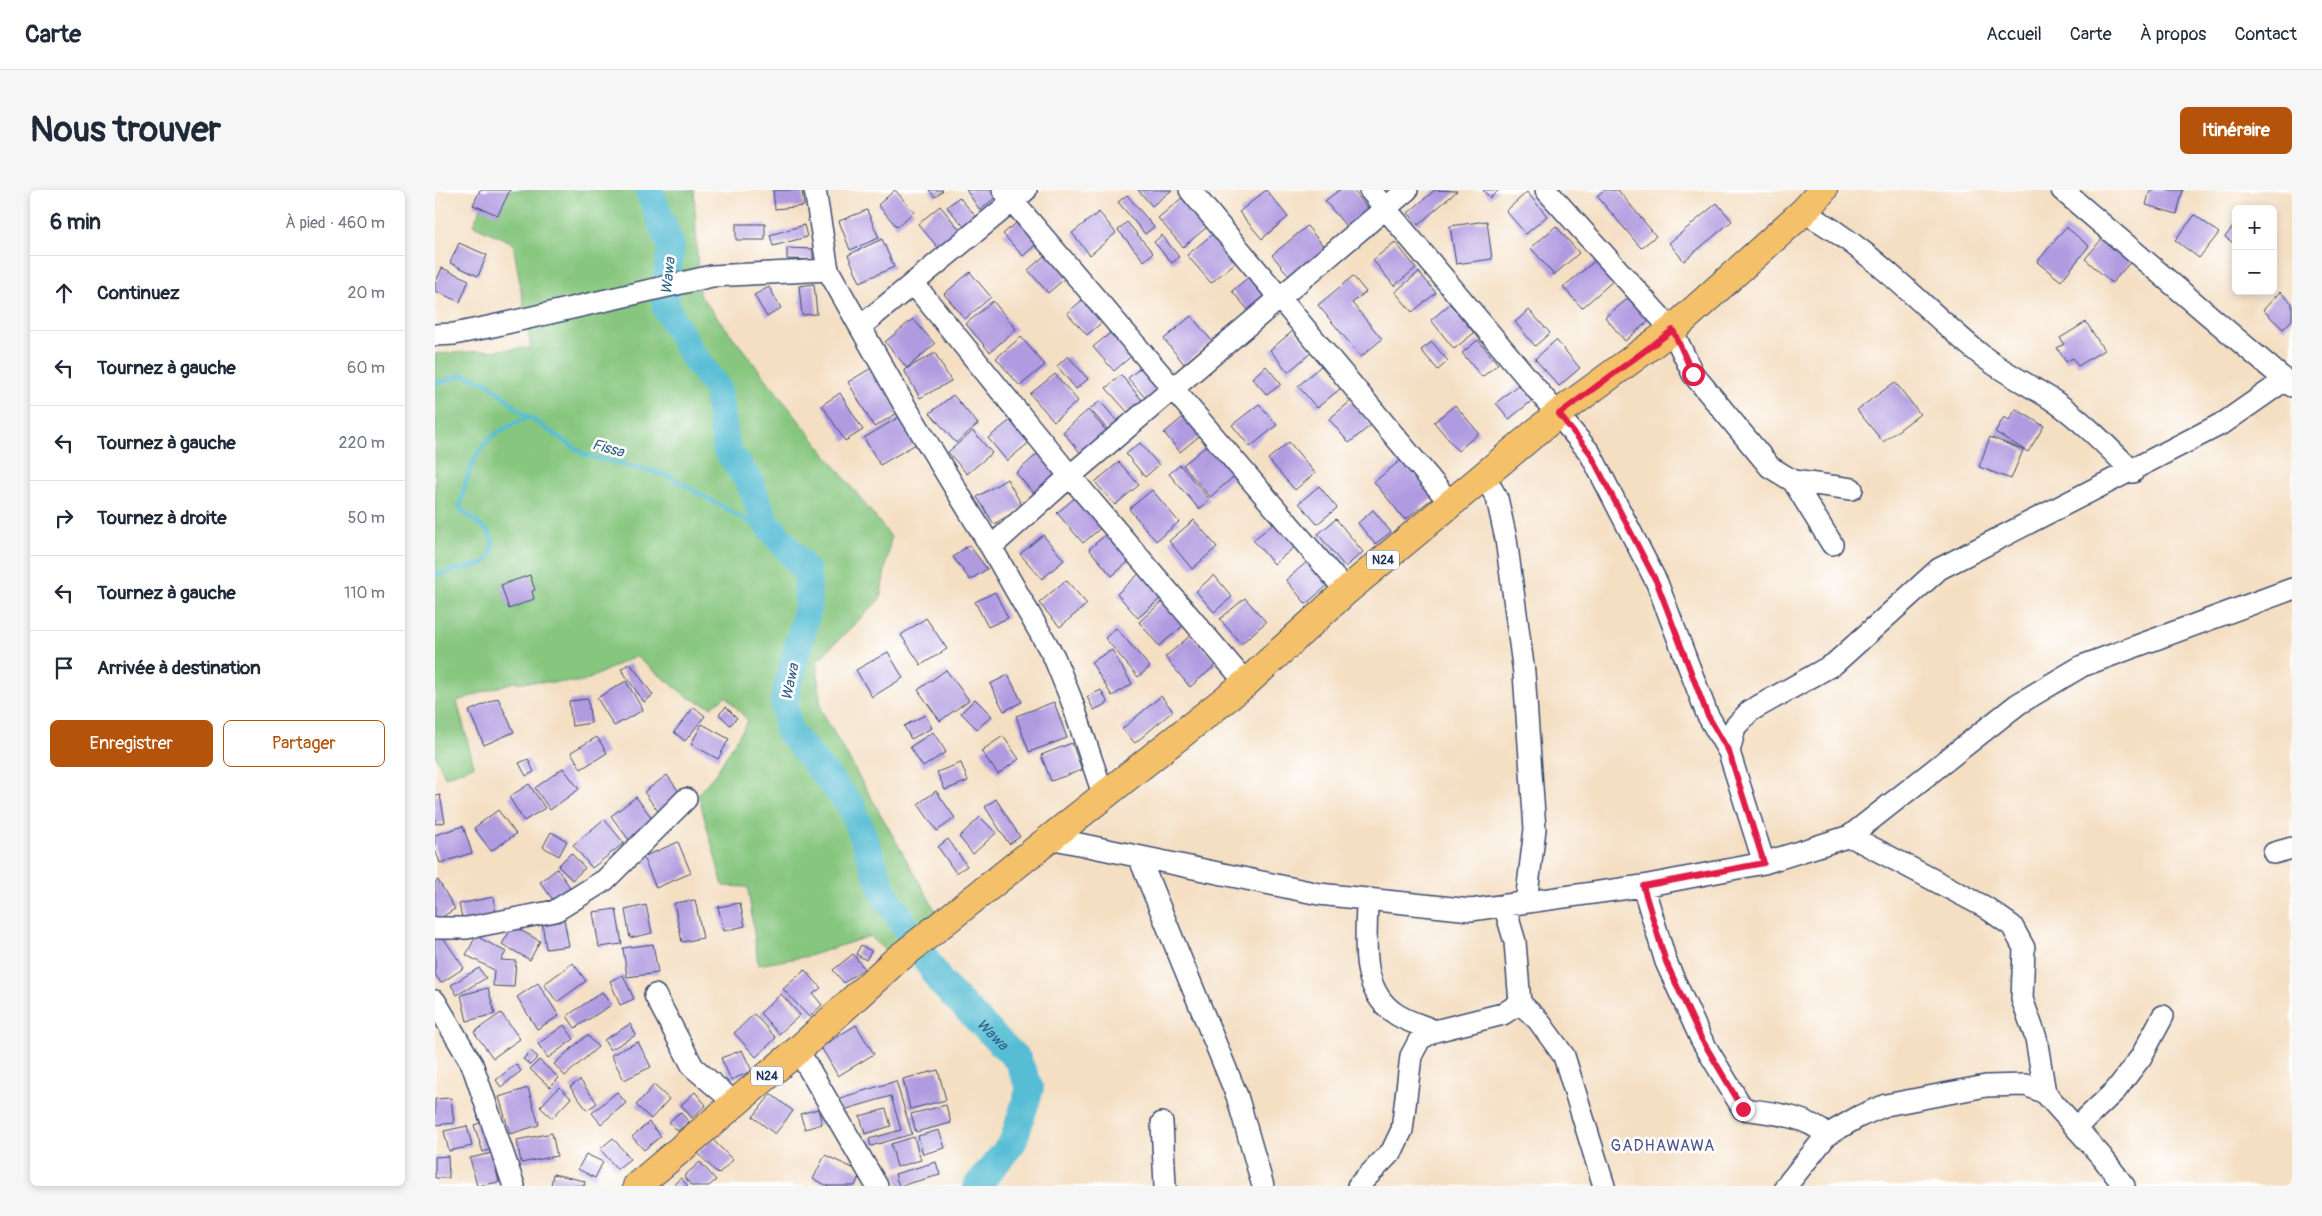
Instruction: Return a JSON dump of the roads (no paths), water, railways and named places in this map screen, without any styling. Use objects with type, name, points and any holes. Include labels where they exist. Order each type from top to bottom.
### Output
[{"type":"main road","name":"N24","points":[[637,1186],[798,1050],[894,962],[1246,683],[1346,591],[1559,414],[1673,330],[1803,212],[1823,190]]},
{"type":"street","points":[[815,190],[829,270],[902,401],[991,547],[1054,657],[1071,699],[1104,797]]},
{"type":"street","points":[[1189,190],[1451,504]]},
{"type":"street","points":[[1370,190],[1590,453],[1653,575],[1707,714],[1729,752],[1764,863]]},
{"type":"street","points":[[991,547],[1070,476],[1407,190]]},
{"type":"street","points":[[1545,190],[1673,330],[1693,374],[1770,467],[1793,481],[1852,489]]},
{"type":"street","points":[[1729,752],[1735,727],[1750,711],[1834,664],[1939,569],[2086,493],[2133,472],[2290,384],[2062,190]]},
{"type":"street","points":[[860,327],[913,284],[1014,194],[1173,389],[1346,591]]},
{"type":"street","points":[[1803,212],[1832,227],[1904,285],[1981,355],[2055,402],[2102,441],[2133,472]]},
{"type":"street","points":[[435,334],[453,334],[493,326],[687,281],[738,273],[829,270]]},
{"type":"street","points":[[913,284],[1070,476],[1246,683]]},
{"type":"street","points":[[1484,476],[1497,498],[1506,540],[1524,673],[1535,829],[1526,902]]},
{"type":"street","points":[[1793,481],[1832,544]]},
{"type":"street","points":[[1050,838],[1319,894],[1471,910],[1643,886],[1764,863],[1850,836],[2018,704],[2082,666],[2292,589]]},
{"type":"street","points":[[435,928],[467,928],[555,911],[605,880],[686,799]]},
{"type":"street","points":[[1850,836],[1985,906],[2012,926],[2024,948],[2023,999],[2036,1038],[2045,1093]]},
{"type":"street","points":[[1139,857],[1237,1096],[1263,1186]]},
{"type":"street","points":[[1643,886],[1666,962],[1701,1038],[1743,1109],[1774,1113],[1814,1124],[1827,1135]]},
{"type":"street","points":[[1367,899],[1367,968],[1374,990],[1393,1012],[1435,1032]]},
{"type":"street","points":[[1504,905],[1515,942],[1521,1003],[1538,1020],[1564,1056],[1604,1186]]},
{"type":"street","points":[[655,995],[693,1067],[735,1103]]},
{"type":"street","points":[[435,1001],[472,1064],[514,1186]]},
{"type":"street","points":[[1359,1186],[1392,1151],[1402,1130],[1411,1056],[1420,1039],[1435,1032],[1503,1014],[1521,1003]]},
{"type":"street","points":[[2076,1128],[2126,1077],[2141,1057],[2163,1016]]},
{"type":"street","points":[[798,1050],[875,1185]]},
{"type":"street","points":[[1786,1186],[1827,1135],[1860,1116],[1886,1105],[1986,1086],[2026,1085],[2045,1093],[2124,1186]]},
{"type":"street","points":[[1162,1123],[1165,1186]]},
{"type":"waterway","name":"Wawa","points":[[649,190],[671,247],[665,291],[666,308],[693,356],[717,388],[726,448],[750,483],[765,521],[807,572],[808,608],[784,700],[788,730],[852,807],[884,893],[941,983],[1017,1059],[1030,1088],[1013,1142],[977,1186]]},
{"type":"waterway","name":"Fissa","points":[[435,384],[462,375],[488,383],[519,410],[585,455],[669,476],[782,541]]},
{"type":"waterway","points":[[435,575],[483,564],[491,556],[493,545],[489,532],[460,509],[463,491],[473,463],[482,446],[492,436],[529,417]]},
{"type":"district","name":"GADHAWAWA","points":[[1663,1145]]}]
